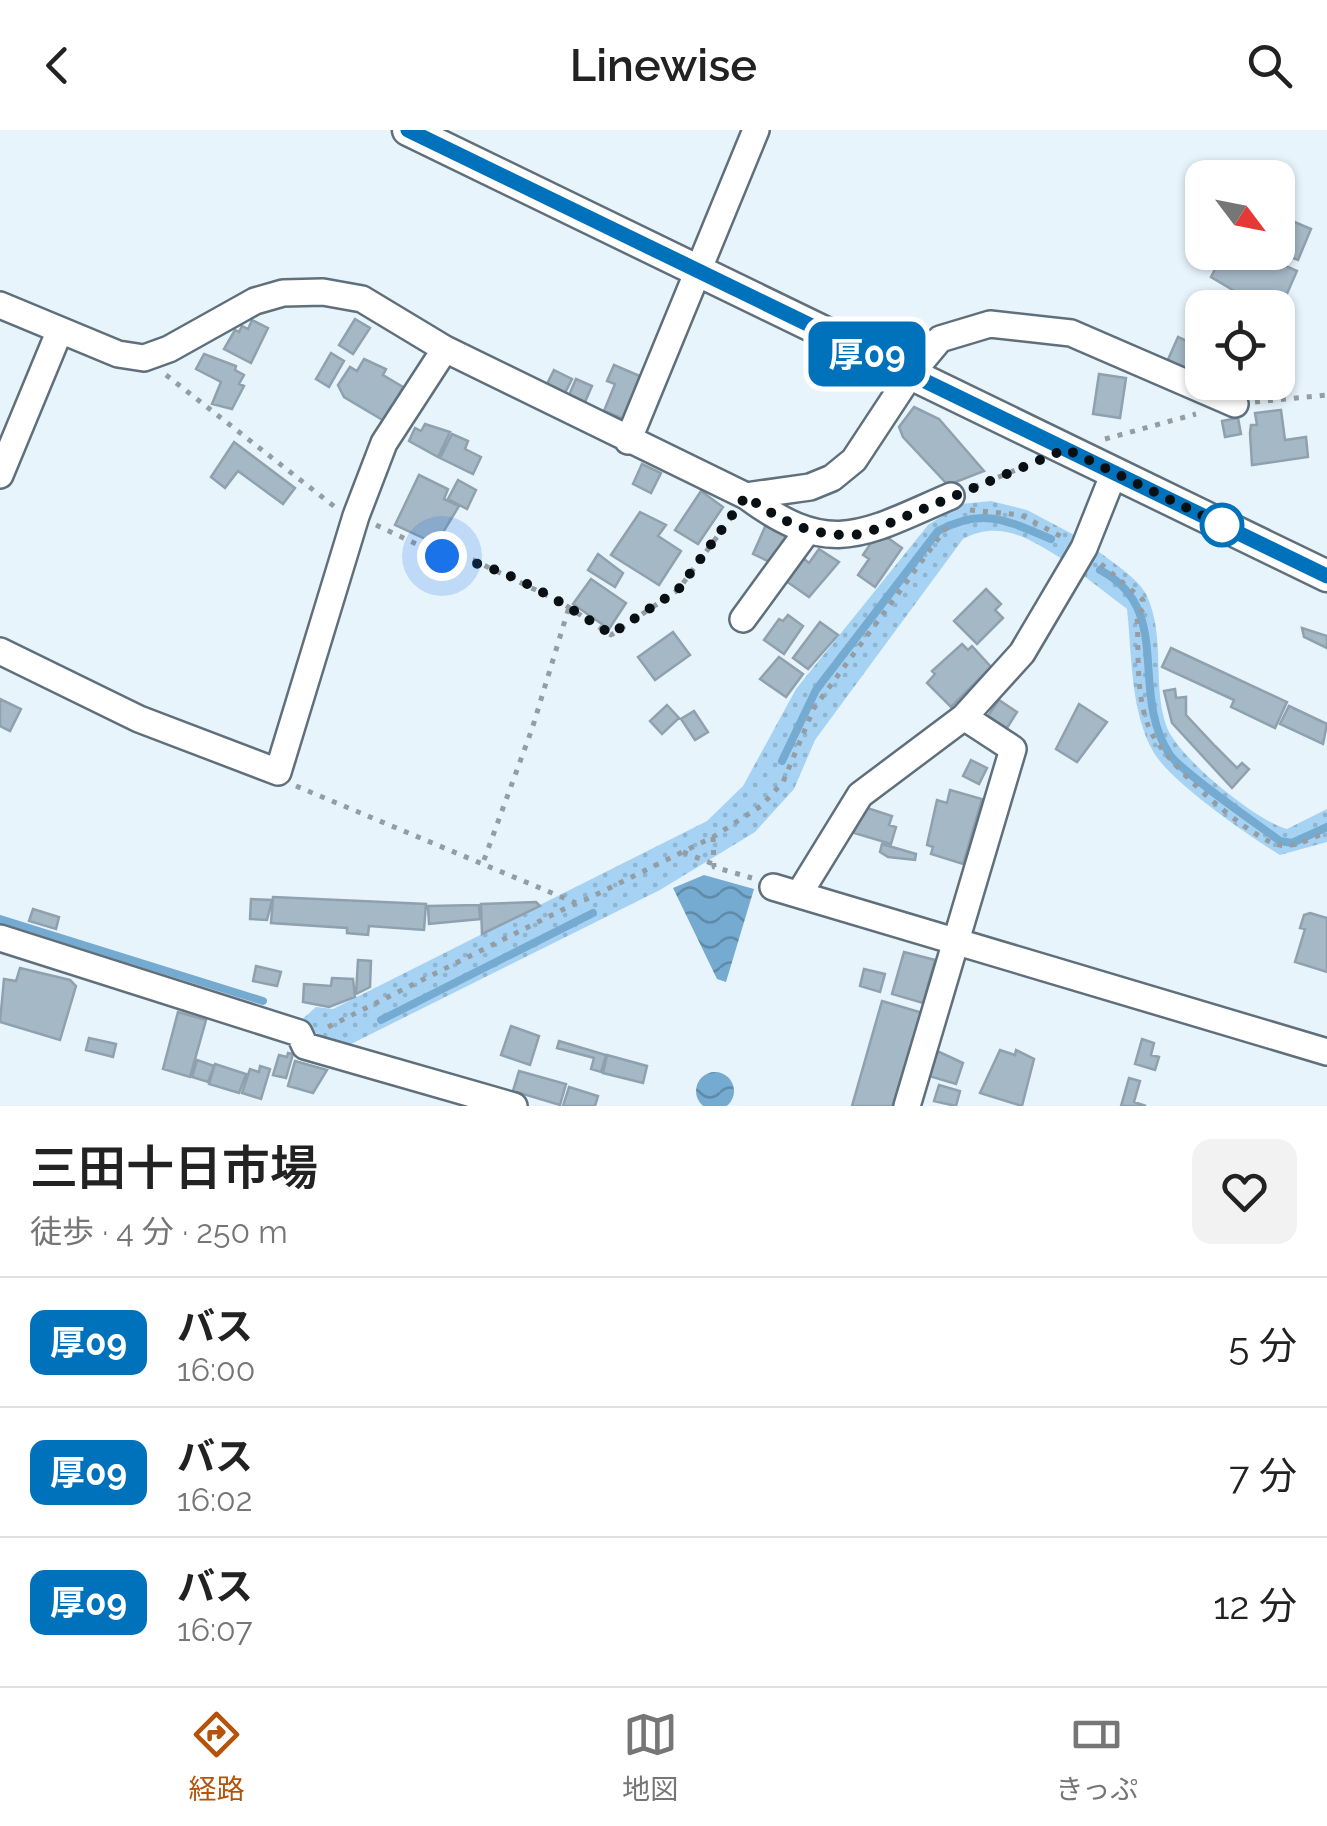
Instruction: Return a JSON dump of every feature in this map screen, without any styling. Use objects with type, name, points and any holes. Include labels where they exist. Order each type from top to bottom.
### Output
[{"type":"street","points":[[408,130],[1327,576]]},
{"type":"street","points":[[628,441],[756,130]]},
{"type":"street","points":[[0,305],[118,354],[144,358],[169,349],[255,301],[282,292],[323,292],[362,299],[445,349],[746,496],[769,513],[828,538],[864,534],[950,496]]},
{"type":"street","points":[[746,496],[810,487],[832,478],[854,460],[910,375],[940,339],[990,324],[1071,334],[1235,404]]},
{"type":"street","points":[[0,475],[60,330]]},
{"type":"street","points":[[0,650],[139,719],[278,772],[356,516],[384,442],[445,349]]},
{"type":"street","points":[[799,894],[860,795],[964,718],[1022,653],[1083,550],[1114,473]]},
{"type":"street","points":[[743,619],[808,530]]},
{"type":"street","points":[[906,1106],[1013,749],[964,718]]},
{"type":"street","points":[[773,887],[1327,1052]]},
{"type":"street","points":[[0,938],[299,1032],[304,1046],[514,1106]]},
{"type":"path","points":[[144,358],[341,512],[442,556],[473,560],[569,607],[611,634],[678,590],[746,496]]},
{"type":"path","points":[[950,496],[1066,449],[1235,404],[1327,395]]},
{"type":"path","points":[[299,1032],[322,1030],[713,838],[760,806],[782,782],[814,708],[957,514],[977,508],[1021,515],[1083,550],[1116,573],[1143,600],[1144,608],[1136,614],[1144,712],[1161,748],[1194,785],[1274,844],[1296,845],[1327,832]]},
{"type":"path","points":[[484,862],[532,729],[569,607]]},
{"type":"path","points":[[278,772],[288,783],[576,902]]},
{"type":"path","points":[[713,838],[714,864]]},
{"type":"path","points":[[683,852],[773,887]]},
{"type":"shaded area","points":[[991,501],[1027,510],[1080,538],[1067,562],[1029,540],[1004,532],[977,533],[963,539],[815,740],[794,789],[755,832],[660,890],[345,1047],[297,1024],[316,1007],[333,1009],[707,821],[743,786],[796,689],[928,525],[961,504]]},
{"type":"shaded area","points":[[1094,548],[1130,575],[1146,594],[1156,626],[1162,709],[1173,738],[1238,801],[1273,824],[1287,829],[1327,809],[1327,842],[1280,855],[1212,808],[1163,765],[1140,720],[1127,609],[1080,573]]},
{"type":"water","points":[[704,875],[754,889],[726,982],[717,979],[673,888]]},
{"type":"water","points":[[708,1073],[722,1073],[733,1084],[733,1098],[726,1106],[704,1106],[697,1098],[697,1084]]},
{"type":"building","points":[[1295,222],[1311,229],[1298,260],[1295,259]]},
{"type":"building","points":[[1215,270],[1297,271],[1289,290],[1233,290],[1211,277]]},
{"type":"building","points":[[355,319],[370,328],[353,354],[339,345]]},
{"type":"building","points":[[252,320],[268,328],[251,363],[224,349],[235,330],[239,332],[242,326],[248,329]]},
{"type":"building","points":[[1178,337],[1185,340],[1185,370],[1167,362]]},
{"type":"building","points":[[331,353],[344,361],[329,387],[316,379]]},
{"type":"building","points":[[204,354],[236,366],[235,370],[244,375],[239,384],[244,386],[232,409],[212,404],[221,382],[196,369]]},
{"type":"building","points":[[364,359],[386,369],[383,375],[403,387],[386,422],[344,397],[338,385],[350,367],[357,371]]},
{"type":"building","points":[[614,365],[642,377],[624,419],[604,411],[615,384],[607,381]]},
{"type":"building","points":[[554,370],[572,379],[565,393],[547,384]]},
{"type":"building","points":[[1099,374],[1126,378],[1120,418],[1093,414]]},
{"type":"building","points":[[576,379],[592,386],[585,402],[569,395]]},
{"type":"building","points":[[914,407],[939,419],[984,471],[948,485],[903,437],[899,427]]},
{"type":"building","points":[[1281,410],[1285,440],[1306,437],[1308,457],[1252,465],[1250,433],[1251,425],[1257,425],[1255,413]]},
{"type":"building","points":[[1238,418],[1241,434],[1225,437],[1222,421]]},
{"type":"building","points":[[425,424],[450,432],[438,457],[409,441],[415,428],[421,431]]},
{"type":"building","points":[[452,434],[468,441],[465,449],[481,457],[473,474],[440,458]]},
{"type":"building","points":[[234,442],[295,488],[283,504],[238,471],[225,488],[211,477]]},
{"type":"building","points":[[642,464],[661,473],[651,493],[633,484]]},
{"type":"building","points":[[419,475],[448,489],[444,499],[459,506],[436,544],[395,525]]},
{"type":"building","points":[[458,480],[476,490],[467,509],[448,499]]},
{"type":"building","points":[[701,491],[723,507],[698,544],[675,530]]},
{"type":"building","points":[[640,512],[666,525],[658,536],[681,551],[659,585],[611,555]]},
{"type":"building","points":[[768,520],[785,528],[782,533],[791,539],[772,563],[753,554]]},
{"type":"building","points":[[884,535],[902,548],[875,587],[858,575],[869,559],[863,555],[875,537],[880,540]]},
{"type":"building","points":[[819,549],[839,562],[809,597],[786,581],[803,558],[809,563]]},
{"type":"building","points":[[598,554],[623,573],[615,587],[588,570]]},
{"type":"building","points":[[591,579],[626,603],[609,629],[573,604]]},
{"type":"building","points":[[986,589],[1001,604],[995,610],[1003,618],[977,644],[954,621]]},
{"type":"building","points":[[788,615],[803,626],[784,654],[764,640],[779,619],[783,621]]},
{"type":"building","points":[[820,622],[838,635],[808,669],[793,658]]},
{"type":"building","points":[[1302,628],[1327,636],[1327,648],[1304,637]]},
{"type":"building","points":[[673,632],[690,655],[655,680],[638,657]]},
{"type":"building","points":[[962,644],[968,650],[972,646],[991,667],[951,707],[927,683],[935,674],[932,671]]},
{"type":"building","points":[[1171,648],[1287,702],[1275,728],[1231,707],[1234,700],[1162,667]]},
{"type":"building","points":[[779,657],[803,674],[786,697],[760,679]]},
{"type":"building","points":[[1175,689],[1176,698],[1186,697],[1186,715],[1237,768],[1242,763],[1249,769],[1232,788],[1172,723],[1164,691]]},
{"type":"building","points":[[0,699],[21,709],[10,731],[0,726]]},
{"type":"building","points":[[999,700],[1017,712],[1007,728],[988,716]]},
{"type":"building","points":[[1079,704],[1107,722],[1077,762],[1056,749]]},
{"type":"building","points":[[667,705],[679,718],[662,734],[650,721]]},
{"type":"building","points":[[1289,706],[1327,724],[1323,744],[1280,724]]},
{"type":"building","points":[[694,711],[708,732],[695,740],[681,719]]},
{"type":"building","points":[[971,760],[987,768],[979,784],[963,776]]},
{"type":"building","points":[[950,790],[982,799],[963,864],[931,854],[933,847],[927,845],[937,800],[947,803]]},
{"type":"building","points":[[861,806],[892,816],[889,825],[896,827],[891,844],[854,833]]},
{"type":"building","points":[[882,844],[916,854],[915,860],[888,857],[880,852]]},
{"type":"building","points":[[273,897],[426,904],[424,930],[369,926],[368,935],[347,933],[347,928],[271,923]]},
{"type":"building","points":[[251,899],[272,900],[267,920],[250,919]]},
{"type":"building","points":[[536,902],[540,906],[482,934],[481,904]]},
{"type":"building","points":[[479,905],[480,919],[429,924],[428,906]]},
{"type":"building","points":[[33,909],[59,917],[56,929],[29,921]]},
{"type":"building","points":[[1304,915],[1327,918],[1327,972],[1295,962],[1305,929],[1300,928]]},
{"type":"building","points":[[904,952],[935,960],[923,1003],[892,994]]},
{"type":"building","points":[[358,960],[371,961],[370,987],[356,994]]},
{"type":"building","points":[[256,966],[281,972],[277,986],[253,981]]},
{"type":"building","points":[[20,968],[70,980],[76,986],[60,1040],[0,1022],[4,979],[16,981]]},
{"type":"building","points":[[864,969],[885,974],[880,992],[860,986]]},
{"type":"building","points":[[332,978],[353,979],[355,997],[329,1007],[303,1002],[304,984],[331,986]]},
{"type":"building","points":[[882,1001],[923,1013],[896,1106],[852,1106]]},
{"type":"building","points":[[178,1012],[206,1020],[190,1077],[163,1069]]},
{"type":"building","points":[[511,1026],[539,1036],[530,1065],[501,1055]]},
{"type":"building","points":[[89,1038],[116,1044],[113,1057],[86,1050]]},
{"type":"building","points":[[1142,1039],[1154,1043],[1151,1055],[1159,1057],[1155,1070],[1135,1064]]},
{"type":"building","points":[[559,1041],[606,1055],[601,1072],[591,1069],[594,1058],[557,1048]]},
{"type":"building","points":[[1000,1050],[1015,1055],[1016,1050],[1034,1059],[1022,1106],[980,1093]]},
{"type":"building","points":[[937,1051],[963,1063],[956,1084],[929,1076]]},
{"type":"building","points":[[288,1053],[293,1054],[286,1078],[273,1075],[279,1055],[287,1057]]},
{"type":"building","points":[[607,1055],[647,1066],[643,1083],[603,1073]]},
{"type":"building","points":[[197,1060],[214,1066],[208,1082],[192,1077]]},
{"type":"building","points":[[295,1061],[327,1070],[313,1093],[288,1086]]},
{"type":"building","points":[[215,1064],[246,1074],[239,1093],[209,1084]]},
{"type":"building","points":[[260,1066],[270,1069],[261,1099],[242,1093],[250,1069],[259,1072]]},
{"type":"building","points":[[519,1071],[566,1084],[560,1105],[513,1091]]},
{"type":"building","points":[[1129,1078],[1140,1081],[1134,1102],[1146,1106],[1121,1106]]},
{"type":"building","points":[[939,1085],[960,1091],[956,1106],[934,1101]]},
{"type":"building","points":[[569,1087],[598,1096],[595,1106],[563,1106]]},
{"type":"waterway","points":[[782,761],[816,690],[938,531],[968,519],[982,518],[1021,526],[1051,539]]},
{"type":"waterway","points":[[1100,570],[1123,587],[1137,607],[1144,629],[1152,705],[1158,731],[1170,755],[1204,786],[1280,841],[1292,843],[1327,827]]},
{"type":"waterway","points":[[381,1020],[593,913]]},
{"type":"waterway","points":[[0,919],[263,1001]]},
{"type":"bus line","name":"厚09","points":[[408,130],[1327,576]]},
{"type":"route","points":[[442,556],[473,560],[559,601],[611,634],[678,590],[746,496],[769,513],[828,538],[864,534],[1066,449],[1222,525]]}]
